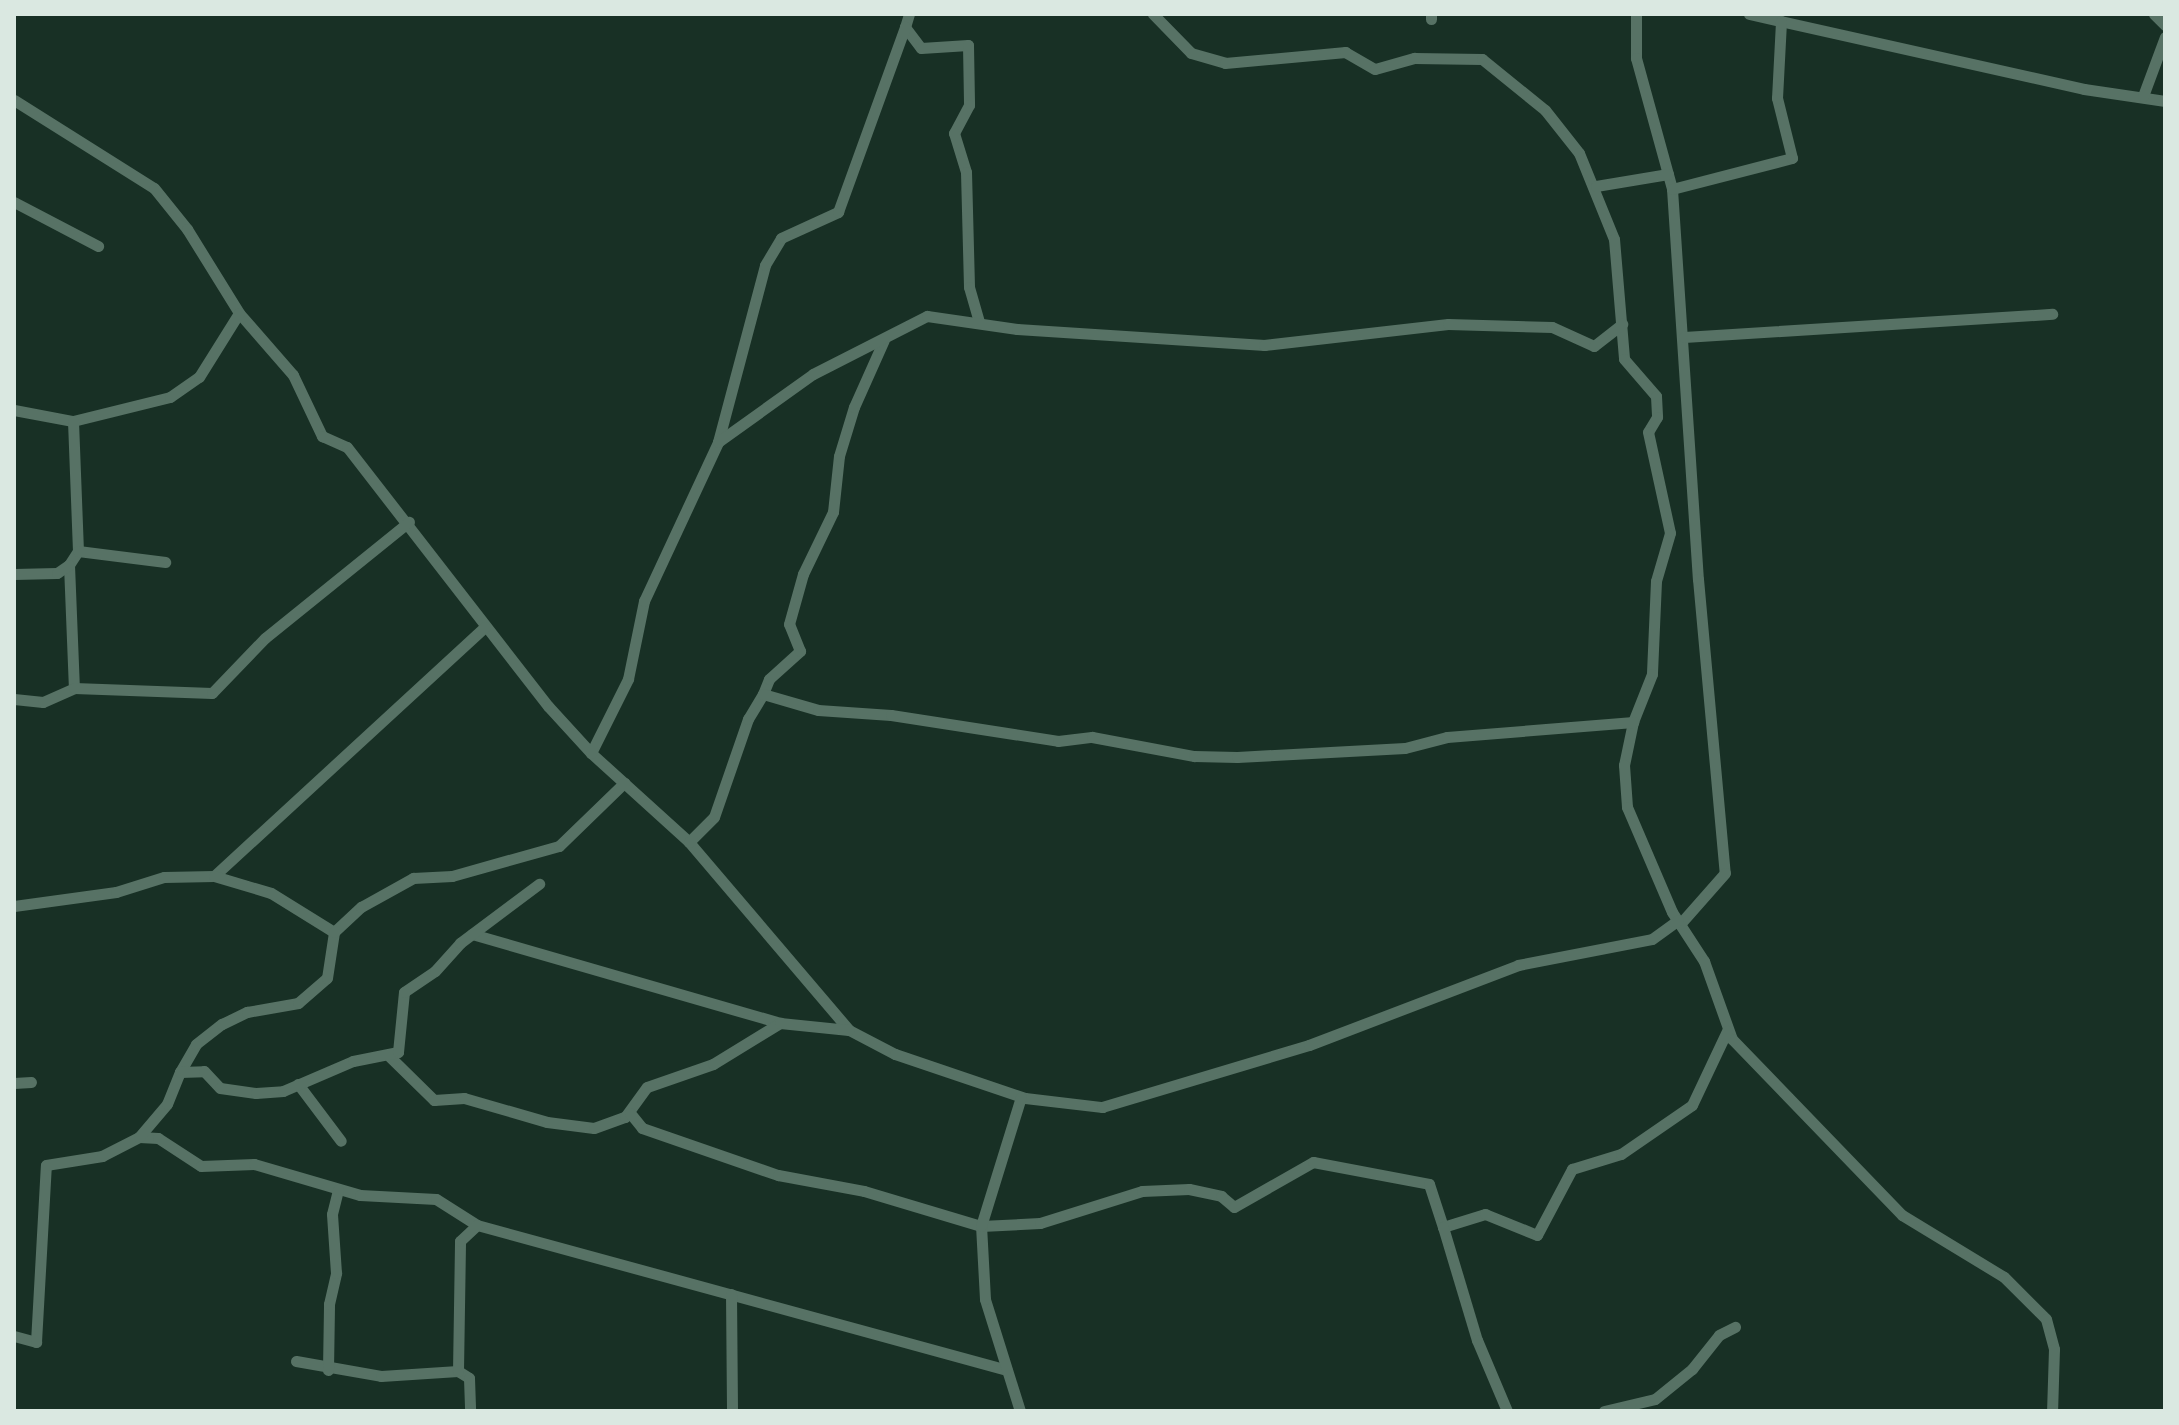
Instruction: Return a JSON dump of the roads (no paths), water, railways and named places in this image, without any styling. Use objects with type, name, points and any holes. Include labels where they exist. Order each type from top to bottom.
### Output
[{"type":"street","points":[[591,753],[628,679],[644,601],[718,442],[765,265],[781,238],[838,212],[909,14]]},
{"type":"street","points":[[1153,14],[1191,53],[1225,63],[1345,52],[1375,69],[1414,58],[1482,59],[1545,110],[1579,153],[1596,186],[1618,261],[1624,359],[1656,396],[1657,417],[1648,432],[1670,533],[1656,581],[1652,674],[1633,722],[1624,765],[1627,807],[1679,922],[1704,961],[1727,1031],[1772,1085],[1902,1215],[2004,1277],[2039,1310],[2053,1340],[2052,1411]]},
{"type":"street","points":[[472,934],[780,1023],[849,1030],[895,1054],[1021,1097],[1102,1107],[1309,1045],[1518,965],[1652,939],[1679,922],[1725,873],[1698,579],[1672,189],[1636,58],[1636,14]]},
{"type":"street","points":[[1749,14],[2084,89],[2165,101]]},
{"type":"street","points":[[2154,14],[2165,25]]},
{"type":"street","points":[[1672,189],[1792,158],[1777,98],[1781,21]]},
{"type":"street","points":[[905,27],[921,48],[968,45],[969,105],[954,133],[966,172],[969,287],[979,322]]},
{"type":"street","points":[[2143,96],[2165,37]]},
{"type":"street","points":[[14,100],[154,188],[187,229],[239,313],[293,375],[322,436],[347,447],[409,522],[485,627],[591,753],[689,842],[849,1030]]},
{"type":"street","points":[[1596,186],[1668,174]]},
{"type":"street","points":[[14,202],[98,246]]},
{"type":"street","points":[[14,410],[73,421],[181,392],[206,368],[239,313]]},
{"type":"street","points":[[1684,337],[2052,314]]},
{"type":"street","points":[[718,442],[813,374],[927,316],[1264,345],[1362,338],[1448,324],[1552,327],[1594,346],[1622,324]]},
{"type":"street","points":[[689,842],[714,817],[748,719],[769,679],[800,651],[789,624],[792,611],[803,574],[833,512],[843,444],[884,340]]},
{"type":"street","points":[[14,574],[57,573],[69,565],[78,551],[73,421]]},
{"type":"street","points":[[14,699],[43,702],[74,688],[212,693],[265,638],[409,522]]},
{"type":"street","points":[[78,551],[165,562]]},
{"type":"street","points":[[69,565],[74,688]]},
{"type":"street","points":[[214,876],[485,627]]},
{"type":"street","points":[[763,694],[818,710],[891,715],[1058,741],[1092,737],[1223,757],[1405,748],[1447,737],[1633,722]]},
{"type":"street","points":[[14,1336],[36,1342],[46,1165],[102,1156],[139,1137],[167,1104],[196,1044],[222,1024],[247,1012],[298,1003],[327,978],[334,932],[361,907],[413,878],[452,876],[559,846],[624,783]]},
{"type":"street","points":[[14,906],[116,892],[164,877],[214,876],[271,893],[334,932]]},
{"type":"street","points":[[180,1072],[204,1071],[220,1088],[256,1093],[298,1084],[353,1061],[398,1052],[404,992],[435,971],[472,934],[539,884]]},
{"type":"street","points":[[389,1056],[434,1100],[464,1098],[547,1122],[594,1128],[630,1113],[647,1087],[713,1064],[780,1023]]},
{"type":"street","points":[[1443,1227],[1485,1214],[1537,1235],[1572,1169],[1621,1154],[1692,1105],[1727,1031]]},
{"type":"street","points":[[14,1083],[31,1082]]},
{"type":"street","points":[[298,1084],[341,1141]]},
{"type":"street","points":[[1020,1411],[985,1299],[981,1226],[1021,1097]]},
{"type":"street","points":[[630,1113],[642,1128],[778,1175],[864,1191],[981,1226],[1040,1223],[1142,1191],[1189,1189],[1221,1196],[1234,1207],[1313,1162],[1429,1184],[1477,1340],[1507,1411]]},
{"type":"street","points":[[139,1137],[158,1138],[201,1166],[271,1167],[338,1190],[436,1199],[477,1225],[1007,1370]]},
{"type":"street","points":[[328,1370],[329,1304],[336,1273],[332,1214],[338,1190]]},
{"type":"street","points":[[458,1371],[460,1241],[477,1225]]},
{"type":"street","points":[[731,1294],[732,1411]]},
{"type":"street","points":[[1604,1411],[1655,1399],[1692,1369],[1719,1335],[1735,1327]]},
{"type":"street","points":[[296,1361],[328,1370],[381,1376],[458,1371],[469,1378],[470,1411]]}]
